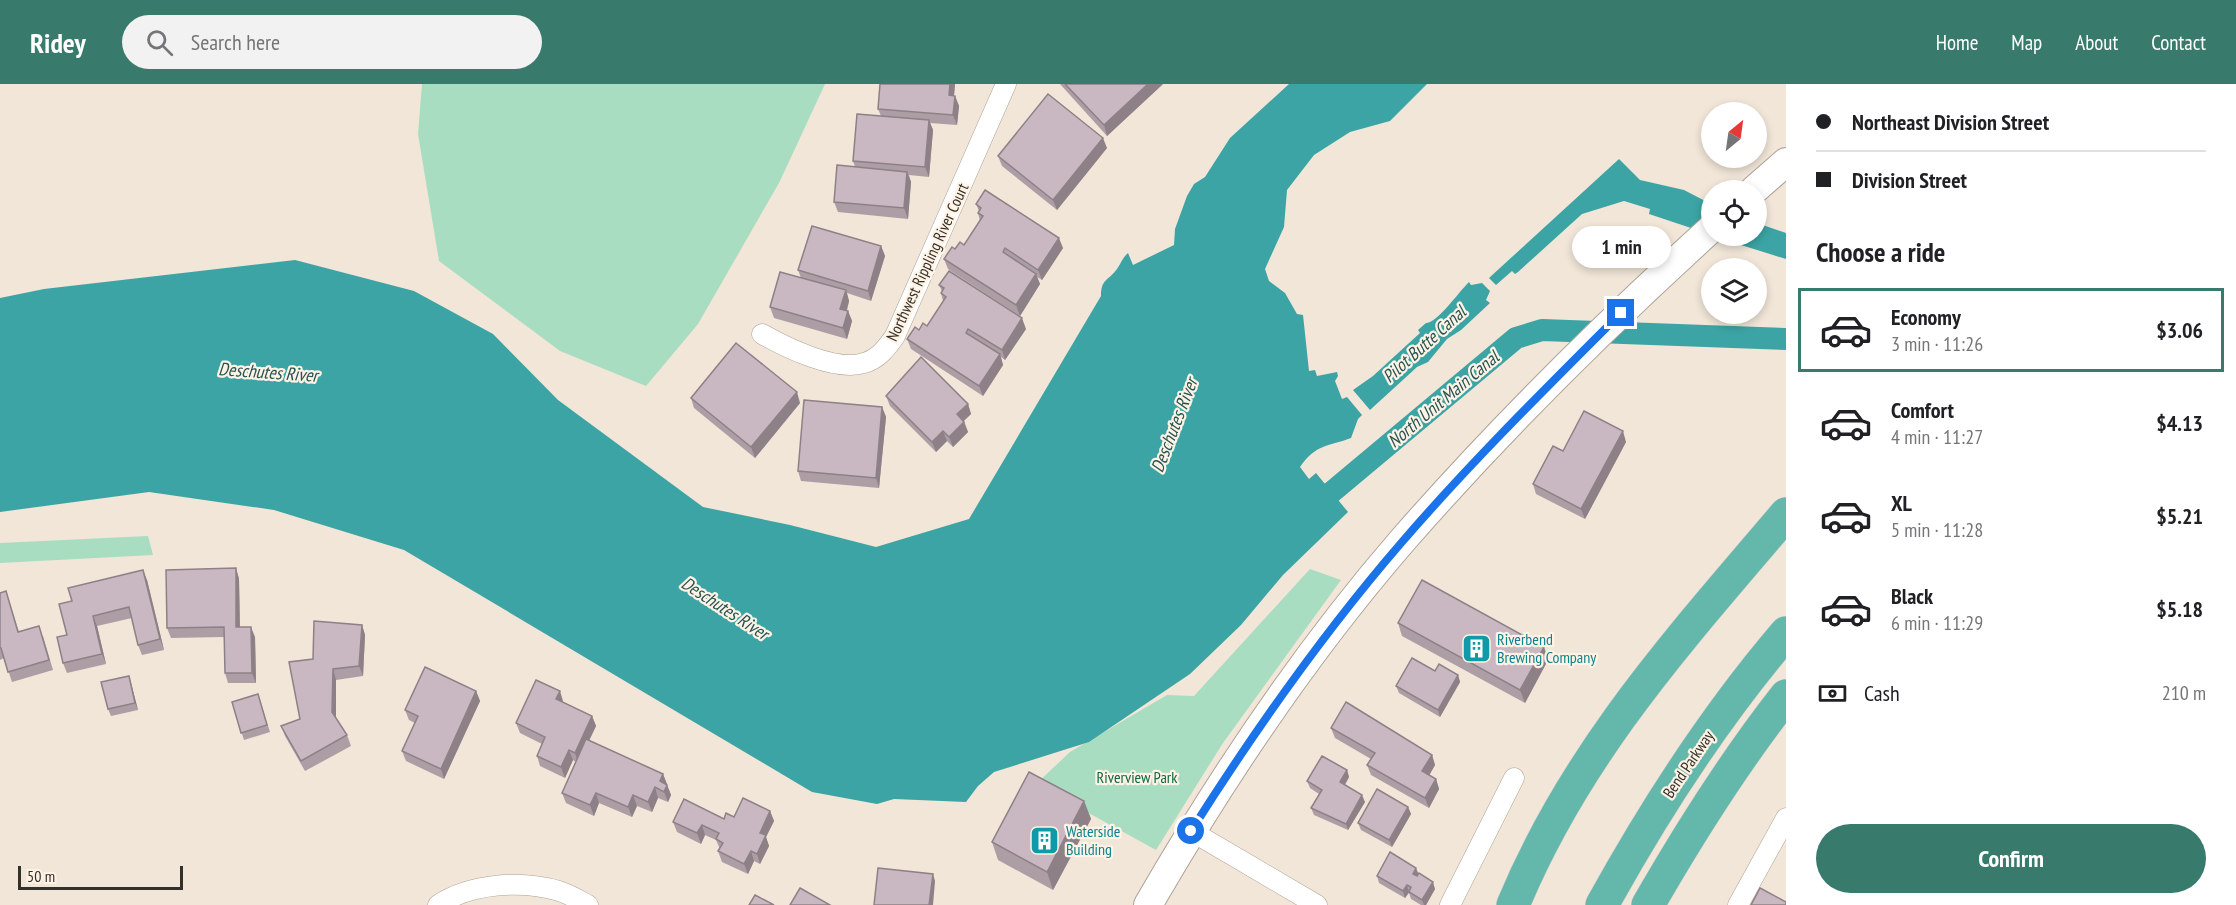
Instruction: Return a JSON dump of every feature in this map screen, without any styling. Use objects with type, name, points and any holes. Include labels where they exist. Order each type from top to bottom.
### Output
[{"type":"highway","points":[[1513,905],[1539,847],[1594,751],[1638,689],[1786,514]]},
{"type":"highway","name":"Bend Parkway","points":[[1602,905],[1671,788],[1717,720],[1786,633]]},
{"type":"highway","points":[[1648,905],[1712,797],[1786,696]]},
{"type":"main road","points":[[1765,180],[1786,162]]},
{"type":"main road","points":[[1148,905],[1241,752],[1300,669],[1394,551],[1578,355],[1701,238]]},
{"type":"street","name":"Northwest Rippling River Court","points":[[762,334],[787,348],[845,366],[865,363],[882,354],[895,336],[1006,84]]},
{"type":"street","points":[[1450,905],[1514,778]]},
{"type":"street","points":[[1738,905],[1786,818]]},
{"type":"street","points":[[1191,831],[1317,905]]},
{"type":"street","points":[[438,905],[447,899],[484,888],[518,884],[560,891],[588,905]]},
{"type":"green space","points":[[422,84],[825,84],[779,183],[698,324],[646,386],[560,351],[439,261],[418,134]]},
{"type":"green space","points":[[148,536],[153,555],[0,563],[0,543]]},
{"type":"green space","name":"Riverview Park","points":[[1310,569],[1341,580],[1223,743],[1156,850],[1036,784],[1070,752],[1167,695],[1194,696]]},
{"type":"water","name":"Deschutes River","points":[[1289,84],[1427,84],[1390,121],[1350,132],[1314,155],[1287,190],[1284,227],[1265,269],[1269,281],[1285,293],[1297,314],[1303,315],[1309,371],[1315,370],[1317,376],[1337,372],[1338,376],[1335,381],[1342,399],[1347,397],[1362,415],[1358,419],[1351,438],[1317,450],[1300,467],[1309,479],[1316,473],[1348,512],[1283,575],[1241,625],[1190,674],[1089,742],[994,772],[978,786],[966,802],[894,799],[877,804],[812,792],[404,550],[274,510],[149,492],[0,512],[0,298],[44,289],[295,260],[414,291],[493,334],[558,400],[703,507],[790,525],[876,547],[969,519],[1101,296],[1104,283],[1128,253],[1133,265],[1174,245],[1175,229],[1194,184],[1205,177],[1230,138]]},
{"type":"water","points":[[1619,159],[1640,180],[1684,190],[1701,199],[1701,231],[1649,214],[1650,209],[1624,201],[1582,214],[1518,272],[1515,274],[1512,271],[1496,285],[1489,278]]},
{"type":"water","points":[[1767,226],[1786,233],[1786,259],[1744,246],[1767,246]]},
{"type":"water","name":"Pilot Butte Canal","points":[[1469,282],[1471,285],[1482,283],[1490,291],[1486,300],[1490,303],[1461,330],[1447,339],[1428,362],[1417,367],[1370,410],[1353,390],[1373,376],[1420,333],[1418,330],[1426,323],[1431,322],[1442,313]]},
{"type":"building","points":[[880,84],[950,84],[949,95],[955,96],[953,115],[878,109]]},
{"type":"building","points":[[1065,84],[1148,84],[1104,125]]},
{"type":"building","points":[[1048,94],[1103,138],[1053,200],[998,156]]},
{"type":"building","points":[[857,114],[929,120],[925,167],[853,161]]},
{"type":"building","points":[[837,165],[907,172],[904,208],[834,202]]},
{"type":"building","points":[[985,190],[1059,238],[1038,270],[1005,248],[1003,252],[1036,274],[1016,305],[944,259],[952,247],[955,249],[960,242],[964,245],[983,216],[978,213],[981,208],[976,204]]},
{"type":"building","points":[[812,226],[881,246],[868,291],[798,270]]},
{"type":"building","points":[[949,271],[1022,318],[1002,350],[968,329],[966,333],[1000,354],[979,386],[907,339],[915,327],[919,330],[923,323],[927,326],[946,297],[941,293],[944,288],[939,285]]},
{"type":"building","points":[[780,272],[846,290],[840,309],[848,311],[843,328],[770,307]]},
{"type":"building","points":[[736,343],[797,392],[751,447],[691,398]]},
{"type":"building","points":[[921,357],[968,404],[957,414],[964,422],[949,437],[943,431],[932,442],[886,396]]},
{"type":"building","points":[[804,400],[882,407],[876,478],[798,471]]},
{"type":"building","points":[[1584,411],[1623,431],[1581,509],[1533,484],[1553,446],[1563,451]]},
{"type":"building","points":[[236,568],[236,627],[251,627],[252,673],[225,673],[224,627],[167,628],[166,570]]},
{"type":"building","points":[[143,570],[160,639],[138,645],[129,607],[93,616],[102,654],[63,663],[57,637],[67,635],[59,604],[72,601],[68,588]]},
{"type":"building","name":"Riverbend Brewing Company","points":[[1422,580],[1544,647],[1520,690],[1398,623]]},
{"type":"building","points":[[6,591],[18,632],[39,626],[49,660],[8,672],[0,648],[0,593]]},
{"type":"building","points":[[314,621],[362,625],[359,666],[333,669],[332,712],[347,735],[301,761],[281,726],[300,719],[289,662],[313,659]]},
{"type":"building","points":[[1412,658],[1435,671],[1439,664],[1458,675],[1438,710],[1396,686]]},
{"type":"building","points":[[425,667],[476,691],[441,769],[402,751],[418,716],[405,710]]},
{"type":"building","points":[[129,676],[135,703],[108,709],[101,682]]},
{"type":"building","points":[[536,680],[560,691],[556,699],[592,716],[575,753],[569,750],[561,767],[537,756],[545,737],[516,723]]},
{"type":"building","points":[[258,694],[267,725],[241,733],[232,702]]},
{"type":"building","points":[[1346,702],[1432,755],[1422,771],[1436,779],[1425,798],[1367,765],[1375,753],[1331,728]]},
{"type":"building","points":[[586,739],[663,774],[660,781],[667,785],[664,792],[655,787],[648,802],[633,795],[628,807],[596,793],[590,805],[562,793]]},
{"type":"building","points":[[1322,756],[1347,770],[1340,782],[1362,795],[1346,824],[1311,808],[1322,790],[1307,781]]},
{"type":"building","name":"Waterside Building","points":[[1029,772],[1084,801],[1047,872],[992,842]]},
{"type":"building","points":[[1377,789],[1408,807],[1389,840],[1358,823]]},
{"type":"building","points":[[743,798],[770,811],[760,833],[766,835],[757,854],[751,851],[744,864],[718,851],[723,843],[716,839],[719,833],[702,825],[697,833],[673,822],[684,799],[724,819],[726,813],[734,817]]},
{"type":"building","points":[[1390,852],[1416,868],[1413,874],[1417,876],[1419,873],[1433,882],[1422,900],[1409,892],[1411,887],[1407,885],[1403,891],[1377,876]]},
{"type":"building","points":[[878,868],[933,874],[929,905],[874,905]]},
{"type":"building","points":[[800,888],[830,905],[790,905]]},
{"type":"building","points":[[1760,888],[1786,902],[1786,905],[1751,905]]},
{"type":"building","points":[[755,895],[774,905],[749,905]]},
{"type":"waterway","name":"North Unit Main Canal","points":[[1308,512],[1516,338],[1542,330],[1786,339]]},
{"type":"place","name":"Riverbend Brewing Company","points":[[1476,648]]},
{"type":"place","name":"Waterside Building","points":[[1045,840]]},
{"type":"route","points":[[1191,831],[1241,752],[1300,669],[1402,542],[1548,385],[1621,313]]}]
